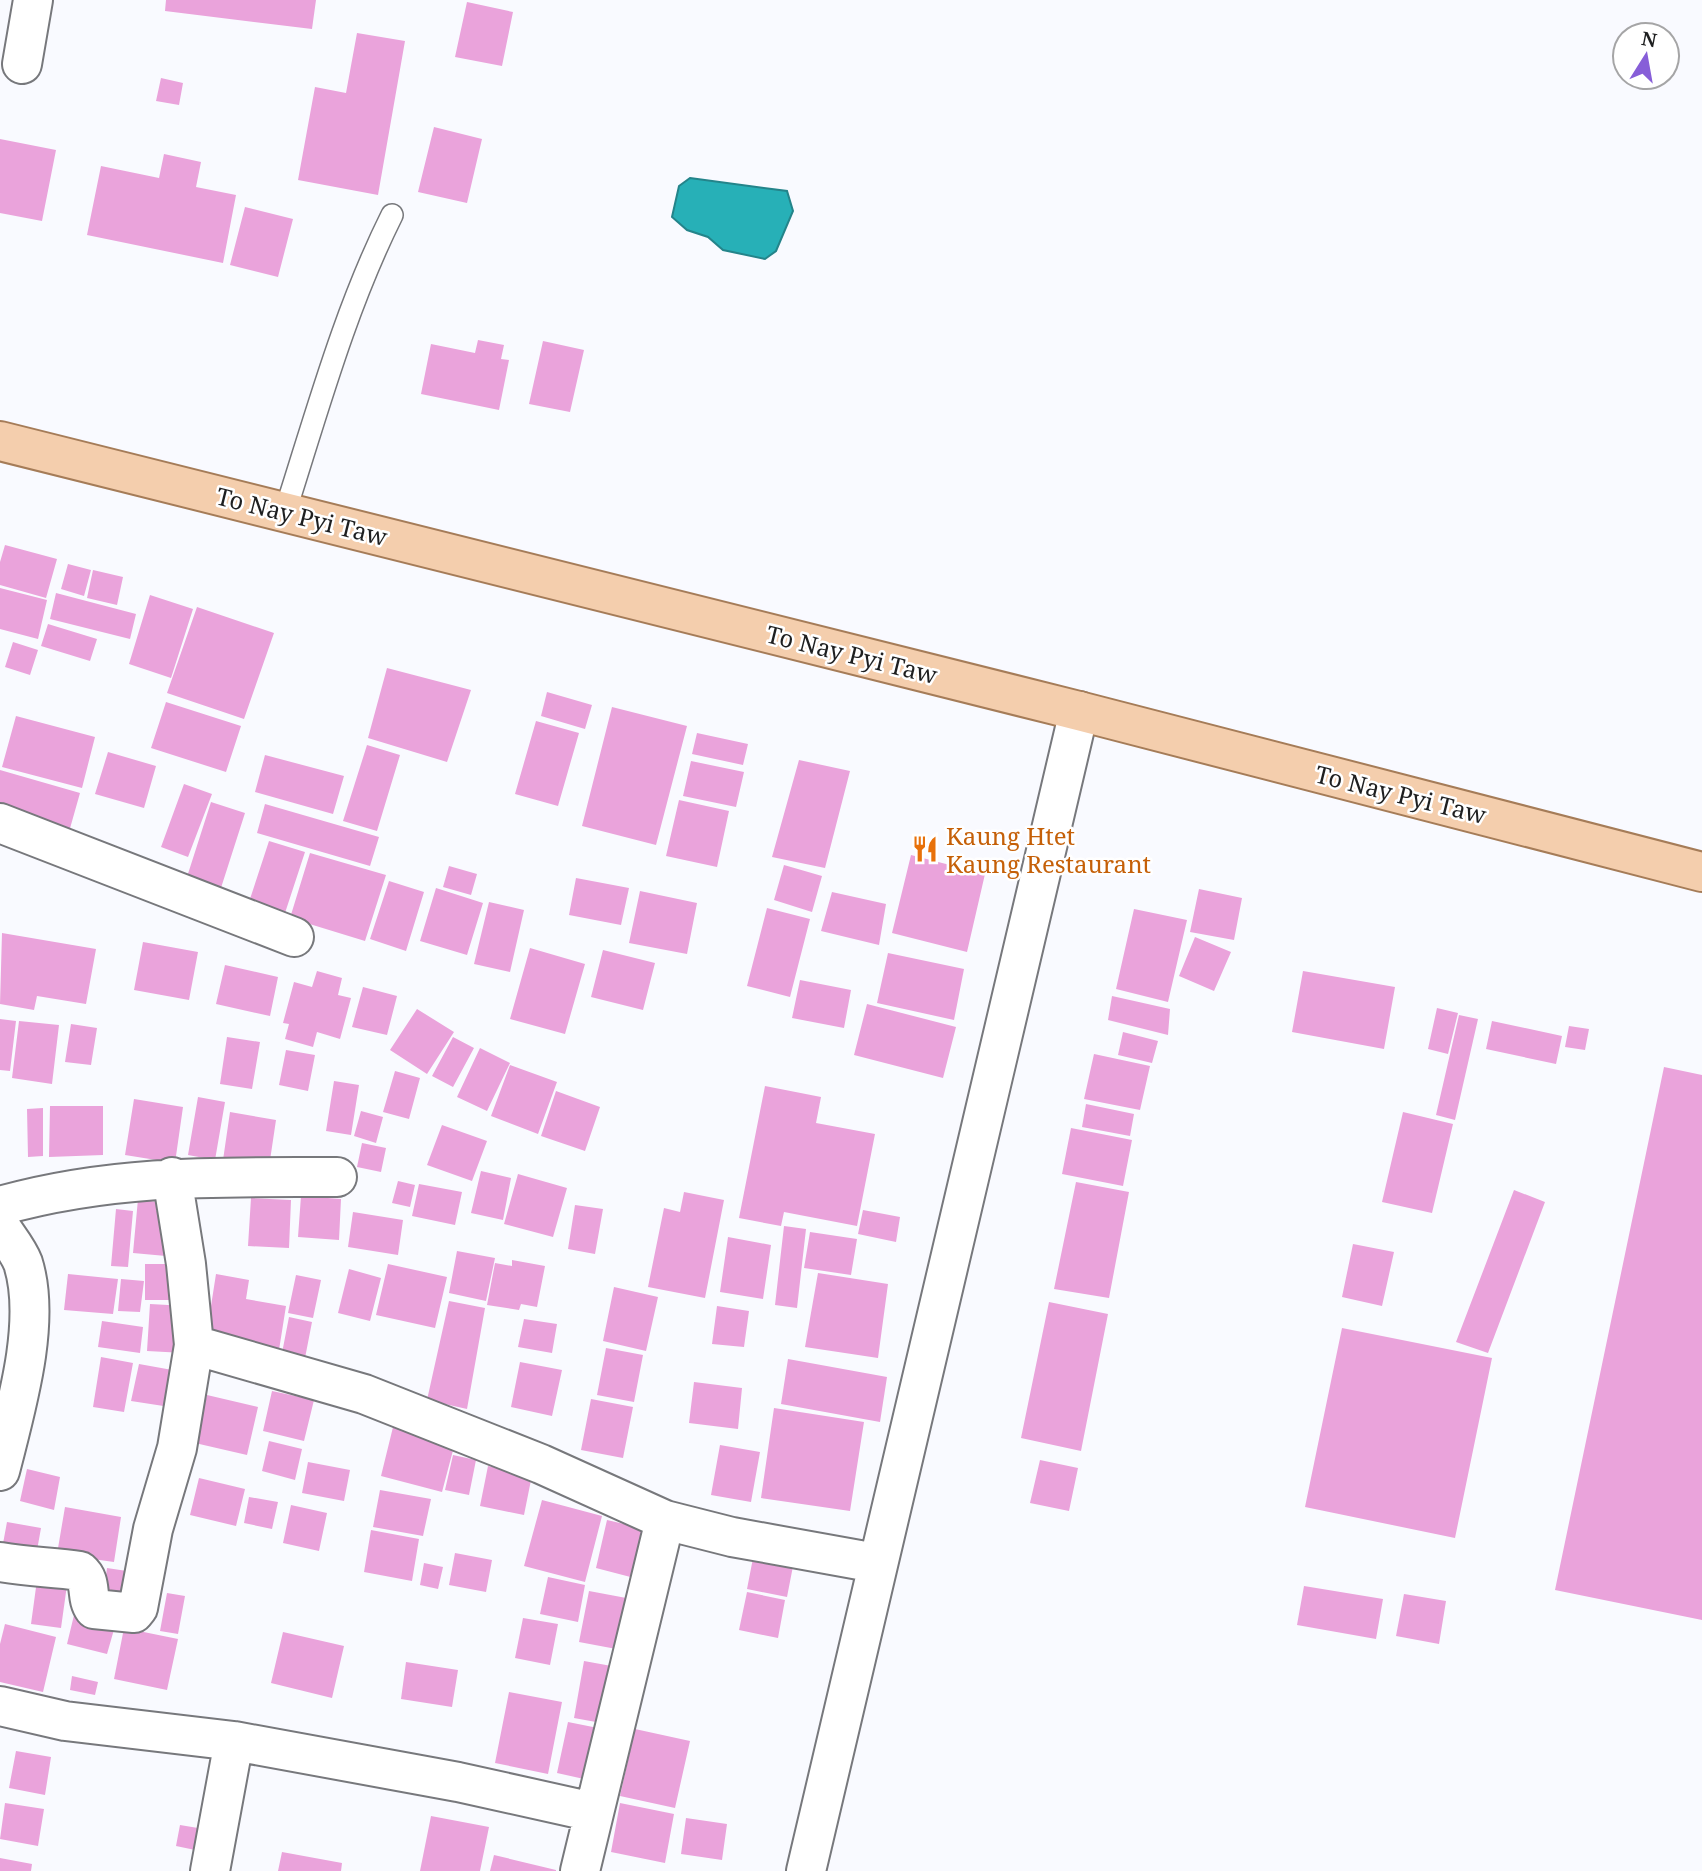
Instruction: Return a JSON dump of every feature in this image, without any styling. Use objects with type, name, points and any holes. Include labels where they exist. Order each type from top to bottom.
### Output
[{"type":"main road","name":"To Nay Pyi Taw","points":[[0,441],[1079,711],[1702,872]]},
{"type":"street","points":[[22,64],[33,0]]},
{"type":"street","points":[[806,1871],[876,1563],[1079,711]]},
{"type":"street","points":[[0,823],[294,937]]},
{"type":"street","points":[[0,1562],[29,1568],[40,1565],[80,1571],[89,1582],[90,1604],[93,1609],[134,1614],[153,1529],[177,1448],[194,1345],[186,1264],[172,1177]]},
{"type":"street","points":[[0,1206],[90,1185],[172,1177],[337,1177]]},
{"type":"street","points":[[0,1226],[22,1260],[29,1288],[22,1374],[0,1471]]},
{"type":"street","points":[[194,1345],[400,1408],[541,1464],[665,1520],[732,1537],[876,1563]]},
{"type":"street","points":[[580,1871],[665,1520]]},
{"type":"street","points":[[0,1706],[65,1721],[234,1741],[458,1782],[593,1812]]},
{"type":"street","points":[[210,1871],[234,1741]]},
{"type":"lane","points":[[285,512],[329,373],[375,248],[391,215]]},
{"type":"water","points":[[690,178],[787,191],[793,211],[776,251],[765,259],[723,250],[708,237],[687,230],[672,217],[679,186]]},
{"type":"building","points":[[166,0],[316,0],[312,29],[165,11]]},
{"type":"building","points":[[467,2],[513,12],[502,66],[455,57]]},
{"type":"building","points":[[357,33],[405,41],[378,195],[298,180],[315,87],[346,93]]},
{"type":"building","points":[[161,78],[183,83],[179,105],[156,101]]},
{"type":"building","points":[[434,127],[482,139],[467,203],[418,192]]},
{"type":"building","points":[[0,139],[56,150],[42,221],[0,213]]},
{"type":"building","points":[[164,154],[201,162],[196,187],[236,195],[223,263],[87,235],[101,166],[159,178]]},
{"type":"building","points":[[245,207],[293,219],[278,277],[230,265]]},
{"type":"building","points":[[478,340],[504,345],[501,359],[509,360],[499,410],[421,394],[431,344],[475,353]]},
{"type":"building","points":[[543,341],[584,350],[570,412],[529,404]]},
{"type":"building","points":[[5,545],[57,559],[46,598],[0,585],[0,562]]},
{"type":"building","points":[[68,564],[91,570],[84,596],[61,589]]},
{"type":"building","points":[[93,570],[123,577],[117,605],[87,598]]},
{"type":"building","points":[[0,588],[47,600],[38,639],[0,629]]},
{"type":"building","points":[[56,593],[136,614],[130,639],[50,619]]},
{"type":"building","points":[[150,595],[193,609],[171,678],[129,664]]},
{"type":"building","points":[[197,607],[274,633],[244,719],[167,693]]},
{"type":"building","points":[[48,624],[97,639],[90,661],[41,646]]},
{"type":"building","points":[[13,642],[38,650],[30,675],[5,667]]},
{"type":"building","points":[[387,668],[471,690],[447,762],[368,738]]},
{"type":"building","points":[[547,692],[592,705],[585,729],[541,716]]},
{"type":"building","points":[[166,702],[241,726],[226,772],[151,748]]},
{"type":"building","points":[[612,707],[687,726],[656,845],[582,826]]},
{"type":"building","points":[[16,716],[95,737],[82,788],[2,767]]},
{"type":"building","points":[[536,721],[579,733],[558,806],[515,794]]},
{"type":"building","points":[[697,733],[748,744],[743,765],[692,754]]},
{"type":"building","points":[[367,745],[400,755],[377,831],[343,821]]},
{"type":"building","points":[[108,752],[156,766],[144,808],[95,794]]},
{"type":"building","points":[[265,755],[344,776],[333,814],[255,792]]},
{"type":"building","points":[[799,760],[850,771],[825,868],[772,857]]},
{"type":"building","points":[[691,761],[744,772],[736,807],[683,796]]},
{"type":"building","points":[[0,770],[80,793],[67,839],[0,820]]},
{"type":"building","points":[[184,784],[212,794],[188,857],[161,847]]},
{"type":"building","points":[[679,800],[729,811],[717,867],[666,856]]},
{"type":"building","points":[[211,802],[245,813],[220,891],[186,880]]},
{"type":"building","points":[[265,804],[379,837],[370,866],[257,833]]},
{"type":"building","points":[[269,841],[305,852],[285,913],[249,902]]},
{"type":"building","points":[[310,853],[386,875],[365,941],[290,918]]},
{"type":"building","points":[[911,855],[985,874],[967,952],[892,933]]},
{"type":"building","points":[[784,865],[822,876],[812,912],[774,900]]},
{"type":"building","points":[[449,866],[477,874],[471,895],[443,887]]},
{"type":"building","points":[[576,878],[629,888],[621,925],[569,915]]},
{"type":"building","points":[[389,881],[424,892],[406,951],[370,939]]},
{"type":"building","points":[[436,888],[483,903],[467,955],[420,941]]},
{"type":"building","points":[[1199,889],[1242,898],[1234,940],[1190,932]]},
{"type":"building","points":[[640,891],[697,903],[687,954],[629,943]]},
{"type":"building","points":[[832,892],[886,904],[879,945],[821,931]]},
{"type":"building","points":[[489,902],[524,910],[510,972],[474,964]]},
{"type":"building","points":[[767,908],[810,919],[790,997],[747,986]]},
{"type":"building","points":[[1134,909],[1187,920],[1168,1002],[1116,989]]},
{"type":"building","points":[[2,933],[96,949],[86,1004],[37,996],[34,1010],[0,1004]]},
{"type":"building","points":[[1195,937],[1231,952],[1214,991],[1179,976]]},
{"type":"building","points":[[143,942],[198,952],[189,1000],[134,990]]},
{"type":"building","points":[[530,948],[585,964],[565,1034],[510,1019]]},
{"type":"building","points":[[603,950],[655,963],[643,1010],[591,997]]},
{"type":"building","points":[[888,953],[964,969],[954,1020],[877,1003]]},
{"type":"building","points":[[225,965],[278,977],[270,1016],[216,1004]]},
{"type":"building","points":[[317,971],[342,978],[338,995],[351,998],[340,1039],[317,1032],[313,1047],[285,1039],[289,1024],[283,1023],[294,982],[312,987]]},
{"type":"building","points":[[1303,971],[1395,987],[1384,1049],[1292,1032]]},
{"type":"building","points":[[800,980],[851,990],[844,1028],[792,1018]]},
{"type":"building","points":[[363,987],[397,996],[387,1035],[352,1027]]},
{"type":"building","points":[[1112,996],[1170,1009],[1168,1035],[1108,1020]]},
{"type":"building","points":[[867,1004],[956,1027],[943,1078],[854,1055]]},
{"type":"building","points":[[1437,1008],[1458,1013],[1448,1054],[1428,1049]]},
{"type":"building","points":[[417,1009],[454,1032],[427,1074],[390,1050]]},
{"type":"building","points":[[1459,1015],[1478,1019],[1455,1120],[1436,1115]]},
{"type":"building","points":[[0,1019],[16,1021],[10,1071],[0,1070]]},
{"type":"building","points":[[19,1021],[59,1025],[52,1084],[12,1078]]},
{"type":"building","points":[[1492,1021],[1562,1036],[1556,1064],[1486,1049]]},
{"type":"building","points":[[71,1024],[97,1028],[91,1065],[65,1062]]},
{"type":"building","points":[[1569,1026],[1589,1029],[1585,1050],[1565,1047]]},
{"type":"building","points":[[1123,1032],[1158,1041],[1152,1063],[1118,1055]]},
{"type":"building","points":[[227,1037],[260,1042],[252,1089],[220,1084]]},
{"type":"building","points":[[453,1037],[474,1048],[453,1087],[432,1076]]},
{"type":"building","points":[[480,1048],[510,1063],[487,1111],[457,1097]]},
{"type":"building","points":[[286,1050],[315,1055],[308,1091],[279,1085]]},
{"type":"building","points":[[1094,1054],[1150,1066],[1140,1110],[1084,1099]]},
{"type":"building","points":[[510,1065],[557,1082],[538,1134],[491,1116]]},
{"type":"building","points":[[1664,1067],[1702,1075],[1702,1620],[1555,1590]]},
{"type":"building","points":[[395,1071],[420,1078],[409,1119],[383,1112]]},
{"type":"building","points":[[334,1081],[359,1085],[351,1135],[326,1131]]},
{"type":"building","points":[[765,1086],[821,1097],[816,1123],[875,1134],[857,1226],[784,1212],[781,1226],[739,1218]]},
{"type":"building","points":[[556,1091],[600,1107],[585,1151],[541,1136]]},
{"type":"building","points":[[198,1097],[225,1102],[215,1160],[188,1155]]},
{"type":"building","points":[[134,1099],[183,1107],[175,1163],[125,1155]]},
{"type":"building","points":[[1086,1104],[1134,1114],[1130,1136],[1082,1127]]},
{"type":"building","points":[[50,1106],[103,1106],[103,1155],[49,1157]]},
{"type":"building","points":[[43,1108],[43,1156],[28,1157],[27,1109]]},
{"type":"building","points":[[361,1111],[383,1117],[376,1143],[354,1136]]},
{"type":"building","points":[[230,1112],[276,1120],[269,1167],[223,1160]]},
{"type":"building","points":[[1403,1112],[1453,1124],[1432,1213],[1382,1202]]},
{"type":"building","points":[[442,1125],[487,1141],[472,1181],[427,1165]]},
{"type":"building","points":[[1071,1128],[1132,1140],[1123,1186],[1062,1174]]},
{"type":"building","points":[[362,1143],[386,1148],[381,1172],[357,1167]]},
{"type":"building","points":[[481,1171],[511,1178],[503,1220],[471,1213]]},
{"type":"building","points":[[518,1174],[567,1188],[553,1237],[504,1224]]},
{"type":"building","points":[[398,1181],[415,1185],[410,1207],[392,1203]]},
{"type":"building","points":[[1076,1182],[1129,1192],[1109,1298],[1054,1289]]},
{"type":"building","points":[[419,1184],[462,1192],[455,1225],[412,1216]]},
{"type":"building","points":[[1514,1190],[1545,1202],[1488,1353],[1456,1342]]},
{"type":"building","points":[[684,1192],[724,1200],[705,1298],[648,1287],[664,1208],[680,1212]]},
{"type":"building","points":[[301,1196],[341,1199],[339,1240],[298,1237]]},
{"type":"building","points":[[251,1198],[291,1200],[289,1248],[248,1246]]},
{"type":"building","points":[[138,1199],[157,1202],[156,1211],[171,1213],[166,1256],[133,1253]]},
{"type":"building","points":[[575,1205],[603,1209],[595,1254],[568,1249]]},
{"type":"building","points":[[116,1209],[133,1211],[128,1267],[111,1266]]},
{"type":"building","points":[[863,1210],[900,1217],[896,1242],[858,1234]]},
{"type":"building","points":[[353,1212],[403,1220],[398,1255],[348,1247]]},
{"type":"building","points":[[784,1226],[806,1229],[797,1308],[775,1305]]},
{"type":"building","points":[[810,1232],[857,1239],[851,1275],[804,1268]]},
{"type":"building","points":[[728,1237],[771,1245],[763,1299],[720,1292]]},
{"type":"building","points":[[1353,1244],[1394,1252],[1382,1306],[1342,1297]]},
{"type":"building","points":[[457,1251],[495,1258],[486,1301],[449,1293]]},
{"type":"building","points":[[512,1260],[545,1266],[537,1307],[521,1304],[519,1310],[487,1305],[495,1263],[512,1266]]},
{"type":"building","points":[[145,1264],[179,1264],[180,1300],[145,1300]]},
{"type":"building","points":[[388,1264],[447,1277],[435,1328],[376,1315]]},
{"type":"building","points":[[349,1269],[381,1278],[370,1321],[338,1313]]},
{"type":"building","points":[[818,1273],[888,1284],[878,1358],[805,1347]]},
{"type":"building","points":[[68,1274],[118,1279],[113,1314],[64,1310]]},
{"type":"building","points":[[216,1274],[249,1280],[246,1299],[286,1306],[279,1350],[206,1338]]},
{"type":"building","points":[[296,1275],[321,1280],[313,1318],[288,1313]]},
{"type":"building","points":[[121,1279],[144,1281],[140,1312],[118,1311]]},
{"type":"building","points":[[614,1287],[658,1297],[646,1351],[603,1341]]},
{"type":"building","points":[[449,1301],[485,1308],[467,1409],[427,1400]]},
{"type":"building","points":[[1049,1302],[1108,1314],[1081,1451],[1021,1438]]},
{"type":"building","points":[[150,1304],[186,1306],[184,1353],[147,1351]]},
{"type":"building","points":[[717,1306],[749,1311],[744,1347],[712,1344]]},
{"type":"building","points":[[289,1317],[312,1322],[305,1358],[282,1353]]},
{"type":"building","points":[[524,1319],[557,1324],[552,1353],[518,1347]]},
{"type":"building","points":[[102,1321],[143,1327],[140,1353],[98,1347]]},
{"type":"building","points":[[1342,1328],[1492,1358],[1455,1538],[1305,1507]]},
{"type":"building","points":[[606,1348],[643,1355],[634,1402],[597,1395]]},
{"type":"building","points":[[101,1357],[133,1363],[124,1412],[93,1407]]},
{"type":"building","points":[[788,1359],[887,1377],[880,1422],[781,1404]]},
{"type":"building","points":[[520,1362],[562,1370],[552,1416],[511,1407]]},
{"type":"building","points":[[139,1364],[189,1373],[183,1409],[131,1401]]},
{"type":"building","points":[[694,1382],[742,1388],[738,1429],[689,1423]]},
{"type":"building","points":[[272,1391],[314,1400],[304,1441],[263,1431]]},
{"type":"building","points":[[207,1395],[258,1407],[247,1455],[195,1443]]},
{"type":"building","points":[[591,1399],[633,1407],[623,1458],[581,1450]]},
{"type":"building","points":[[774,1408],[864,1422],[850,1511],[761,1498]]},
{"type":"building","points":[[394,1423],[456,1439],[442,1492],[381,1476]]},
{"type":"building","points":[[269,1441],[302,1449],[295,1480],[262,1471]]},
{"type":"building","points":[[720,1445],[760,1452],[751,1502],[711,1495]]},
{"type":"building","points":[[453,1455],[476,1460],[469,1495],[445,1490]]},
{"type":"building","points":[[1040,1460],[1078,1468],[1069,1511],[1030,1503]]},
{"type":"building","points":[[308,1462],[350,1470],[344,1501],[302,1493]]},
{"type":"building","points":[[488,1466],[532,1475],[524,1515],[480,1506]]},
{"type":"building","points":[[27,1469],[60,1477],[54,1510],[20,1501]]},
{"type":"building","points":[[199,1478],[245,1489],[236,1526],[190,1515]]},
{"type":"building","points":[[380,1490],[431,1499],[423,1536],[373,1527]]},
{"type":"building","points":[[249,1497],[278,1502],[272,1529],[244,1523]]},
{"type":"building","points":[[542,1500],[602,1516],[585,1582],[524,1566]]},
{"type":"building","points":[[291,1505],[327,1513],[319,1551],[283,1543]]},
{"type":"building","points":[[65,1507],[121,1517],[114,1562],[57,1554]]},
{"type":"building","points":[[607,1520],[654,1531],[642,1580],[596,1568]]},
{"type":"building","points":[[7,1522],[41,1528],[36,1556],[2,1549]]},
{"type":"building","points":[[371,1530],[419,1539],[412,1581],[364,1572]]},
{"type":"building","points":[[455,1553],[492,1560],[486,1592],[449,1585]]},
{"type":"building","points":[[754,1553],[794,1561],[787,1597],[747,1589]]},
{"type":"building","points":[[424,1563],[443,1567],[438,1589],[420,1585]]},
{"type":"building","points":[[107,1568],[140,1573],[136,1603],[103,1598]]},
{"type":"building","points":[[548,1577],[585,1585],[578,1622],[540,1614]]},
{"type":"building","points":[[37,1580],[67,1585],[61,1628],[31,1624]]},
{"type":"building","points":[[1304,1586],[1383,1599],[1376,1639],[1297,1625]]},
{"type":"building","points":[[589,1591],[637,1600],[627,1651],[579,1642]]},
{"type":"building","points":[[747,1592],[785,1600],[778,1638],[739,1630]]},
{"type":"building","points":[[167,1593],[185,1596],[178,1634],[160,1631]]},
{"type":"building","points":[[1404,1594],[1446,1601],[1439,1644],[1396,1636]]},
{"type":"building","points":[[76,1607],[117,1619],[107,1654],[67,1644]]},
{"type":"building","points":[[523,1618],[558,1624],[550,1665],[515,1658]]},
{"type":"building","points":[[5,1624],[56,1637],[43,1692],[0,1682],[0,1644]]},
{"type":"building","points":[[124,1628],[178,1639],[167,1690],[114,1679]]},
{"type":"building","points":[[283,1632],[344,1646],[332,1698],[271,1683]]},
{"type":"building","points":[[584,1661],[617,1667],[607,1724],[574,1718]]},
{"type":"building","points":[[406,1662],[458,1670],[452,1707],[401,1699]]},
{"type":"building","points":[[72,1676],[98,1682],[95,1695],[70,1690]]},
{"type":"building","points":[[509,1692],[562,1702],[548,1774],[495,1763]]},
{"type":"building","points":[[568,1722],[603,1729],[593,1781],[557,1773]]},
{"type":"building","points":[[635,1729],[690,1741],[675,1808],[620,1796]]},
{"type":"building","points":[[16,1751],[51,1757],[45,1795],[9,1788]]},
{"type":"building","points":[[5,1803],[44,1809],[38,1846],[0,1839]]},
{"type":"building","points":[[620,1803],[674,1814],[665,1863],[611,1852]]},
{"type":"building","points":[[431,1816],[489,1827],[480,1871],[420,1871]]},
{"type":"building","points":[[686,1818],[727,1824],[722,1860],[681,1854]]},
{"type":"building","points":[[180,1825],[204,1829],[200,1851],[176,1846]]},
{"type":"building","points":[[282,1852],[342,1863],[341,1871],[278,1871]]},
{"type":"building","points":[[494,1855],[556,1870],[556,1871],[490,1871]]},
{"type":"building","points":[[0,1858],[32,1864],[31,1871],[0,1871]]},
{"type":"place","name":"Kaung Htet Kaung Restaurant","points":[[925,849]]}]
